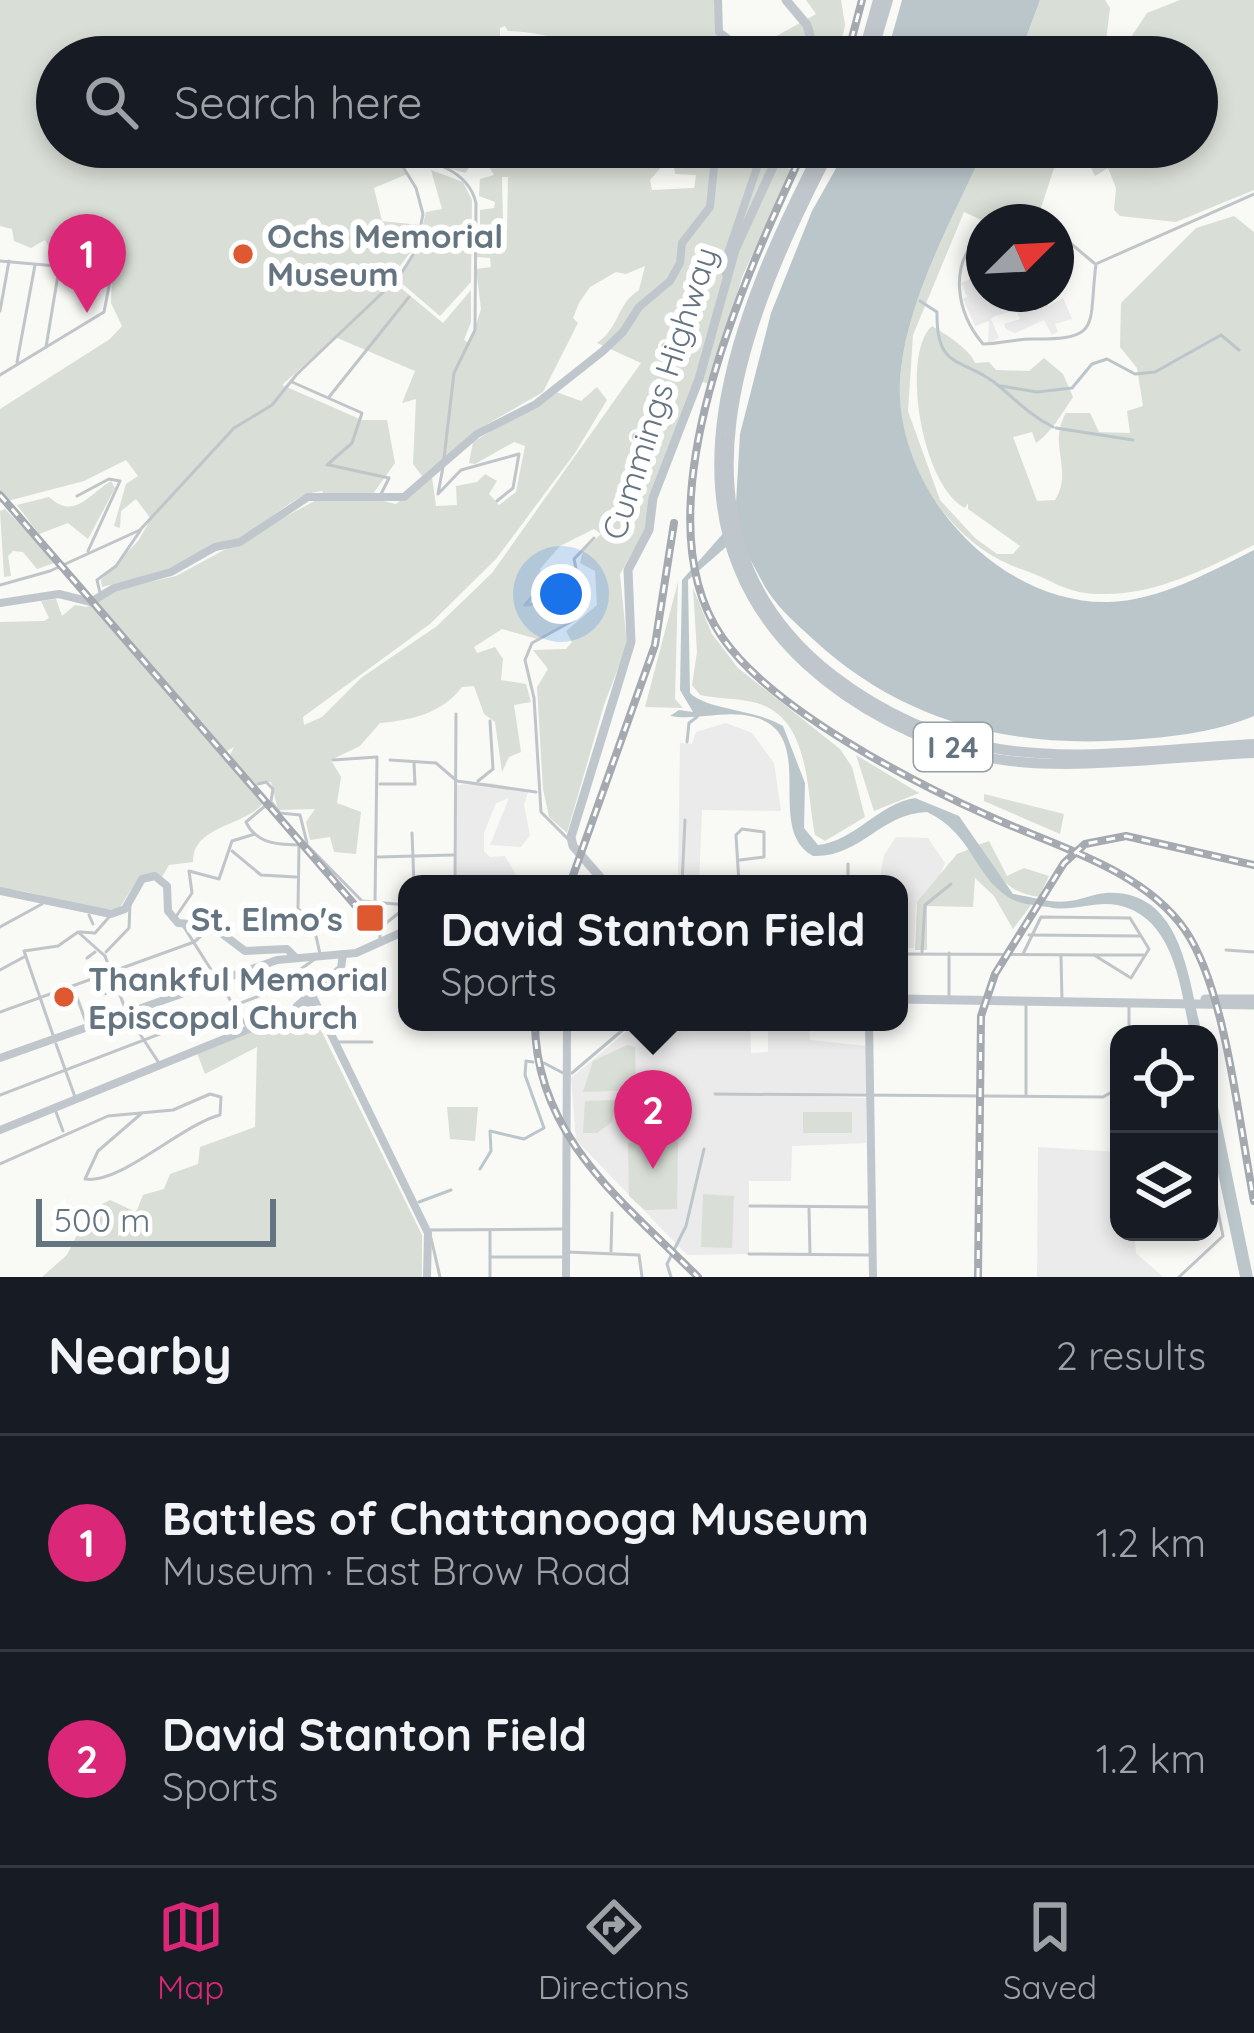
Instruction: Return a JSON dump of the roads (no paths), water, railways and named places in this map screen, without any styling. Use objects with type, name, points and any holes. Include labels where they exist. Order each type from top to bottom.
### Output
[{"type":"highway","points":[[868,36],[878,0]]},
{"type":"highway","points":[[878,36],[888,0]]},
{"type":"highway","name":"I 24","points":[[811,168],[769,258],[738,354],[719,447],[726,523],[751,601],[786,646],[839,691],[919,736],[1003,759],[1254,752]]},
{"type":"highway","name":"I 24","points":[[726,523],[728,457],[751,342],[789,235],[822,168]]},
{"type":"highway","name":"I 24","points":[[734,554],[758,595],[805,652],[846,686],[925,728],[993,748],[1029,752],[1254,752]]},
{"type":"main road","points":[[718,0],[718,32],[723,36]]},
{"type":"main road","points":[[786,0],[810,36]]},
{"type":"main road","points":[[0,603],[59,594],[83,602],[98,597],[240,542],[312,495],[400,500],[484,430],[536,404],[615,342],[639,307],[670,281],[680,263],[682,243],[710,207],[714,168]]},
{"type":"main road","points":[[726,274],[727,256],[757,168]]},
{"type":"main road","name":"Cummings Highway","points":[[571,842],[631,642],[628,570],[649,530],[653,498],[705,357],[726,274],[773,168]]},
{"type":"main road","points":[[571,842],[599,875]]},
{"type":"main road","points":[[0,891],[88,913],[111,914],[129,904],[138,883],[155,876],[168,889],[178,923],[212,926],[245,951],[286,949],[295,958]]},
{"type":"main road","points":[[0,1058],[218,981],[295,958],[343,954],[398,934]]},
{"type":"main road","points":[[0,1128],[296,1008],[341,968],[343,954]]},
{"type":"main road","points":[[312,998],[428,1232],[427,1277]]},
{"type":"main road","points":[[908,999],[1254,1002]]},
{"type":"main road","points":[[566,1277],[565,1148],[571,1135],[567,1031]]},
{"type":"main road","points":[[869,1031],[873,1277]]},
{"type":"street","points":[[98,597],[97,580],[116,566],[140,530],[234,428],[272,405],[290,381],[399,277],[416,250],[421,201],[403,168]]},
{"type":"street","points":[[443,168],[460,173],[472,187],[476,203],[477,311],[472,340],[454,373],[438,494],[461,470],[518,454],[513,488],[497,501]]},
{"type":"street","points":[[1096,264],[1254,194]]},
{"type":"street","points":[[1074,246],[1096,264]]},
{"type":"street","points":[[966,258],[958,284],[966,303]]},
{"type":"street","points":[[0,261],[112,271],[104,312],[0,375]]},
{"type":"street","points":[[0,311],[9,261]]},
{"type":"street","points":[[17,364],[35,263]]},
{"type":"street","points":[[970,312],[983,344],[1064,342],[1082,333],[1093,309],[1096,264]]},
{"type":"street","points":[[46,347],[60,267]]},
{"type":"street","points":[[328,398],[410,296]]},
{"type":"street","points":[[290,381],[362,413],[352,442],[327,465],[389,478],[379,496]]},
{"type":"street","points":[[77,496],[109,479],[120,481],[88,552]]},
{"type":"street","points":[[0,585],[50,572],[140,530]]},
{"type":"street","points":[[571,842],[544,818],[538,792],[533,698],[524,660],[532,644],[574,620],[584,607],[575,553],[594,538]]},
{"type":"street","points":[[545,581],[525,605],[550,602],[577,577]]},
{"type":"street","points":[[454,875],[456,714]]},
{"type":"street","points":[[478,781],[493,769],[490,721]]},
{"type":"street","points":[[333,760],[377,757],[375,904]]},
{"type":"street","points":[[390,760],[436,763],[455,778],[538,792]]},
{"type":"street","points":[[377,784],[415,784],[414,761]]},
{"type":"street","points":[[258,784],[273,789],[271,802],[246,822],[255,834],[272,844],[307,845]]},
{"type":"street","points":[[271,802],[280,813],[301,815],[307,845],[351,893],[375,904],[398,905]]},
{"type":"street","points":[[682,875],[685,820]]},
{"type":"street","points":[[739,875],[738,831],[761,830],[764,857],[740,860]]},
{"type":"street","points":[[412,833],[414,875]]},
{"type":"street","points":[[248,1028],[178,923],[192,893],[190,872],[219,879],[232,841],[255,834]]},
{"type":"street","points":[[0,1095],[282,987],[318,956],[312,918],[298,909],[299,845]]},
{"type":"street","points":[[230,851],[241,853],[261,875],[298,877]]},
{"type":"street","points":[[376,857],[454,855]]},
{"type":"street","points":[[848,863],[848,875]]},
{"type":"street","points":[[922,954],[925,905],[951,884]]},
{"type":"street","points":[[0,927],[49,900]]},
{"type":"street","points":[[105,956],[129,928],[129,904]]},
{"type":"street","points":[[0,1012],[194,942],[212,926],[220,908]]},
{"type":"street","points":[[88,913],[93,924]]},
{"type":"street","points":[[381,942],[380,928],[398,913]]},
{"type":"street","points":[[0,970],[25,954],[58,946],[78,932],[95,933],[111,914]]},
{"type":"street","points":[[1023,954],[1027,935],[1041,917],[1130,918],[1149,949],[1131,978],[1094,955]]},
{"type":"street","points":[[78,932],[105,956],[127,1013],[160,1064]]},
{"type":"street","points":[[1027,935],[1143,936]]},
{"type":"street","points":[[1226,950],[1254,952]]},
{"type":"street","points":[[87,958],[97,951]]},
{"type":"street","points":[[950,953],[950,1000]]},
{"type":"street","points":[[25,954],[76,1099]]},
{"type":"street","points":[[908,954],[1145,956]]},
{"type":"street","points":[[1061,954],[1062,1000]]},
{"type":"street","points":[[111,969],[113,959]]},
{"type":"street","points":[[73,986],[88,1027]]},
{"type":"street","points":[[103,994],[119,990]]},
{"type":"street","points":[[1026,1000],[1026,1096]]},
{"type":"street","points":[[1129,1002],[1129,1025]]},
{"type":"street","points":[[332,1042],[372,1042]]},
{"type":"street","points":[[716,1094],[1103,1097],[1110,1093]]},
{"type":"street","points":[[0,1164],[108,1116],[142,1112],[172,1109],[217,1094],[223,1106],[220,1114],[193,1123],[102,1179],[89,1181],[85,1174],[98,1150],[142,1112]]},
{"type":"street","points":[[54,1108],[64,1133]]},
{"type":"street","points":[[750,1206],[872,1207]]},
{"type":"street","points":[[809,1207],[810,1255]]},
{"type":"street","points":[[611,1252],[612,1214]]},
{"type":"street","points":[[490,1229],[490,1277]]},
{"type":"street","points":[[440,1277],[428,1232],[566,1229]]},
{"type":"street","points":[[1179,1277],[1217,1241]]},
{"type":"street","points":[[749,1254],[873,1255]]},
{"type":"street","points":[[490,1256],[639,1255],[641,1276],[632,1277]]},
{"type":"waterway","points":[[920,301],[937,312],[941,345],[954,361],[986,377],[1053,427]]},
{"type":"waterway","points":[[1001,386],[1037,392],[1072,388],[1092,364],[1107,359],[1135,374],[1155,372],[1221,335],[1239,350]]},
{"type":"waterway","points":[[1056,428],[1133,440]]},
{"type":"waterway","points":[[687,742],[689,723],[697,717]]},
{"type":"waterway","points":[[572,1073],[621,1031]]},
{"type":"waterway","points":[[480,1169],[491,1151],[490,1131],[524,1139],[544,1128],[525,1075],[526,1061],[533,1062]]},
{"type":"waterway","points":[[544,1063],[565,1074]]},
{"type":"waterway","points":[[674,1250],[686,1226],[704,1149]]},
{"type":"waterway","points":[[419,1202],[451,1190]]},
{"type":"waterway","points":[[671,1277],[667,1264],[672,1254]]},
{"type":"railway","points":[[853,36],[862,0]]},
{"type":"railway","points":[[796,168],[731,323],[710,391],[695,459],[690,525],[698,585],[722,637],[744,664],[808,716],[923,784],[1096,861],[1167,909],[1185,930],[1211,987],[1254,1201]]},
{"type":"railway","points":[[0,495],[367,919]]},
{"type":"railway","points":[[573,875],[655,645],[674,523]]},
{"type":"railway","points":[[978,1277],[981,1016],[995,974],[1064,863],[1085,844],[1126,836],[1254,865]]},
{"type":"railway","points":[[536,1031],[550,1100],[567,1133],[614,1194],[698,1277]]},
{"type":"place","name":"Ochs Memorial Museum","points":[[243,254]]},
{"type":"place","name":"Battles of Chattanooga Museum","points":[[87,313]]},
{"type":"place","name":"St. Elmo's","points":[[370,918]]},
{"type":"place","name":"Thankful Memorial Episcopal Church","points":[[64,997]]},
{"type":"place","name":"David Stanton Field","points":[[653,1169]]}]
